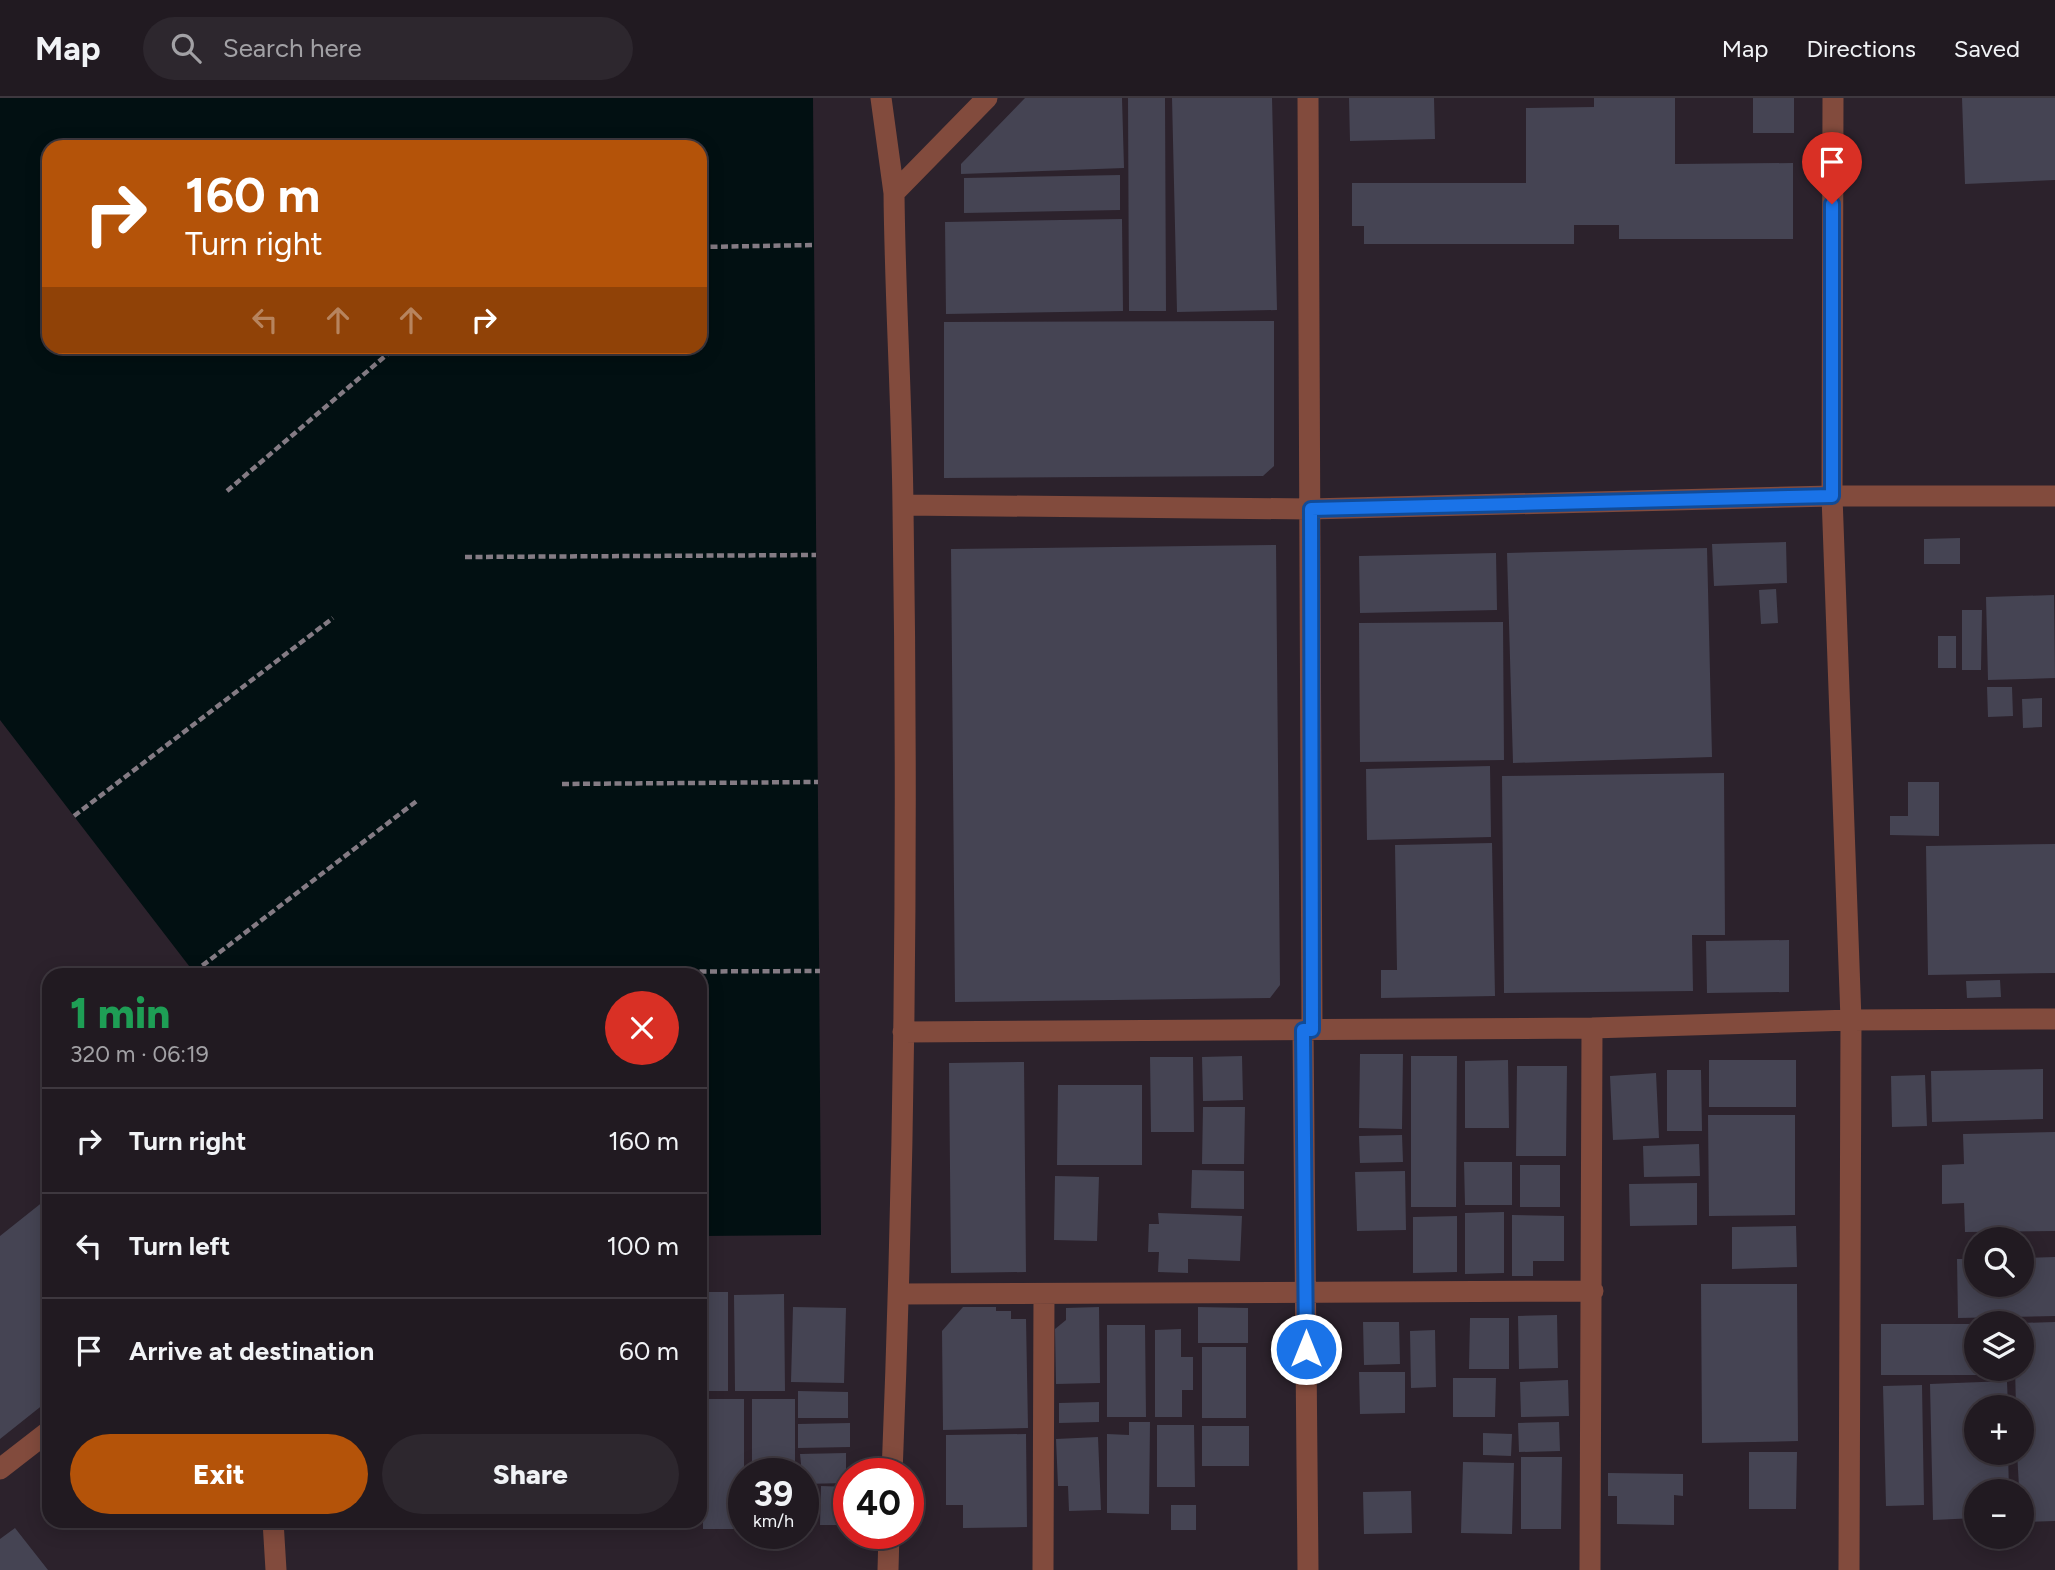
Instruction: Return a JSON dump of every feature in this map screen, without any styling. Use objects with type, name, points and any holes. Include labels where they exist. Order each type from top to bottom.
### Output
[{"type":"street","points":[[881,98],[894,193],[903,505],[903,1032],[900,1294],[893,1458]]},
{"type":"street","points":[[894,193],[987,98]]},
{"type":"street","points":[[1308,98],[1311,509],[1306,1294],[1308,1570]]},
{"type":"street","points":[[1833,98],[1832,496],[1851,1020],[1849,1570]]},
{"type":"street","points":[[903,505],[1311,509],[1832,496],[2055,496]]},
{"type":"street","points":[[903,1032],[1592,1028],[1851,1020],[2055,1018]]},
{"type":"street","points":[[1590,1570],[1592,1028]]},
{"type":"street","points":[[900,1294],[1593,1291]]},
{"type":"street","points":[[1042,1570],[1044,1294]]},
{"type":"street","points":[[0,1469],[42,1436]]},
{"type":"street","points":[[273,1528],[276,1570]]},
{"type":"street","points":[[888,1570],[889,1549]]},
{"type":"path","points":[[707,247],[814,245]]},
{"type":"path","points":[[227,491],[388,354]]},
{"type":"path","points":[[465,557],[816,555]]},
{"type":"path","points":[[74,816],[333,618]]},
{"type":"path","points":[[562,784],[818,782]]},
{"type":"path","points":[[199,968],[418,800]]},
{"type":"path","points":[[707,971],[820,971]]},
{"type":"shaded area","points":[[0,98],[813,98],[821,1235],[707,1236],[707,968],[191,968],[0,720]]},
{"type":"building","points":[[1025,98],[1122,98],[1124,168],[961,174],[961,164]]},
{"type":"building","points":[[1128,98],[1165,98],[1166,311],[1129,311]]},
{"type":"building","points":[[1172,98],[1272,98],[1277,310],[1177,312]]},
{"type":"building","points":[[1349,98],[1434,98],[1435,139],[1350,141]]},
{"type":"building","points":[[1594,98],[1675,98],[1675,164],[1793,163],[1793,239],[1619,239],[1619,225],[1574,225],[1574,244],[1364,244],[1364,226],[1352,226],[1352,183],[1526,183],[1526,108],[1594,107]]},
{"type":"building","points":[[1753,98],[1794,98],[1794,133],[1753,133]]},
{"type":"building","points":[[1962,98],[2055,98],[2055,180],[1965,184]]},
{"type":"building","points":[[1120,175],[1120,210],[964,213],[964,178]]},
{"type":"building","points":[[1122,219],[1123,311],[946,314],[945,222]]},
{"type":"building","points":[[1274,321],[1274,466],[1263,476],[944,478],[944,322]]},
{"type":"building","points":[[1960,538],[1960,564],[1924,564],[1924,539]]},
{"type":"building","points":[[1786,542],[1787,583],[1714,586],[1712,544]]},
{"type":"building","points":[[1276,545],[1280,985],[1270,998],[955,1002],[951,549]]},
{"type":"building","points":[[1707,548],[1712,757],[1513,763],[1507,553]]},
{"type":"building","points":[[1496,553],[1497,610],[1360,613],[1359,556]]},
{"type":"building","points":[[1776,589],[1778,623],[1761,624],[1759,590]]},
{"type":"building","points":[[2054,595],[2055,678],[1988,680],[1986,597]]},
{"type":"building","points":[[1962,610],[1982,610],[1981,670],[1962,670]]},
{"type":"building","points":[[1503,622],[1504,760],[1360,762],[1359,623]]},
{"type":"building","points":[[1938,636],[1956,636],[1956,668],[1938,668]]},
{"type":"building","points":[[1987,687],[2012,687],[2013,716],[1988,717]]},
{"type":"building","points":[[2042,698],[2042,727],[2023,728],[2022,699]]},
{"type":"building","points":[[1490,766],[1491,837],[1367,840],[1366,769]]},
{"type":"building","points":[[1724,773],[1725,935],[1692,935],[1693,991],[1504,993],[1502,776]]},
{"type":"building","points":[[1908,782],[1939,782],[1939,836],[1890,835],[1890,816],[1908,816]]},
{"type":"building","points":[[1492,843],[1495,996],[1381,998],[1381,970],[1397,970],[1395,845]]},
{"type":"building","points":[[2055,844],[2055,973],[1928,975],[1926,846]]},
{"type":"building","points":[[1789,940],[1789,992],[1707,993],[1706,941]]},
{"type":"building","points":[[2000,980],[2001,997],[1967,998],[1966,981]]},
{"type":"building","points":[[1360,1054],[1403,1054],[1402,1129],[1359,1128]]},
{"type":"building","points":[[1242,1056],[1243,1100],[1203,1101],[1202,1057]]},
{"type":"building","points":[[1411,1056],[1457,1056],[1456,1207],[1411,1207]]},
{"type":"building","points":[[1150,1057],[1193,1057],[1194,1132],[1151,1132]]},
{"type":"building","points":[[1508,1060],[1509,1128],[1465,1128],[1465,1061]]},
{"type":"building","points":[[1709,1060],[1796,1060],[1796,1107],[1709,1107]]},
{"type":"building","points":[[1024,1062],[1026,1272],[951,1273],[949,1063]]},
{"type":"building","points":[[1517,1066],[1567,1066],[1566,1156],[1516,1156]]},
{"type":"building","points":[[2043,1069],[2043,1119],[1932,1122],[1931,1071]]},
{"type":"building","points":[[1667,1070],[1701,1070],[1702,1131],[1667,1131]]},
{"type":"building","points":[[1656,1073],[1659,1138],[1613,1140],[1610,1076]]},
{"type":"building","points":[[1925,1075],[1927,1126],[1892,1127],[1891,1076]]},
{"type":"building","points":[[1058,1085],[1142,1085],[1142,1165],[1057,1165]]},
{"type":"building","points":[[1203,1107],[1245,1107],[1244,1164],[1202,1164]]},
{"type":"building","points":[[1708,1115],[1795,1115],[1795,1215],[1709,1216]]},
{"type":"building","points":[[2055,1132],[2055,1231],[2034,1231],[2034,1227],[1965,1227],[1964,1203],[1942,1204],[1942,1165],[1964,1164],[1963,1134]]},
{"type":"building","points":[[1402,1135],[1403,1162],[1360,1163],[1359,1136]]},
{"type":"building","points":[[1699,1144],[1700,1176],[1644,1177],[1643,1146]]},
{"type":"building","points":[[1464,1162],[1512,1162],[1512,1205],[1465,1205]]},
{"type":"building","points":[[1520,1165],[1560,1165],[1560,1207],[1520,1207]]},
{"type":"building","points":[[1192,1170],[1244,1171],[1244,1209],[1191,1208]]},
{"type":"building","points":[[1405,1171],[1406,1230],[1357,1231],[1355,1172]]},
{"type":"building","points":[[1055,1176],[1099,1177],[1097,1241],[1054,1240]]},
{"type":"building","points":[[1697,1183],[1697,1225],[1630,1226],[1629,1184]]},
{"type":"building","points":[[42,1203],[42,1406],[0,1439],[0,1236]]},
{"type":"building","points":[[1504,1212],[1504,1273],[1465,1274],[1465,1213]]},
{"type":"building","points":[[1158,1213],[1242,1216],[1240,1261],[1188,1259],[1188,1273],[1158,1272],[1159,1252],[1148,1252],[1149,1224],[1159,1224]]},
{"type":"building","points":[[1512,1215],[1564,1216],[1564,1261],[1533,1261],[1533,1276],[1512,1276]]},
{"type":"building","points":[[1457,1216],[1457,1272],[1413,1273],[1413,1217]]},
{"type":"building","points":[[1796,1226],[1797,1267],[1732,1269],[1732,1227]]},
{"type":"building","points":[[2055,1257],[2055,1316],[2034,1316],[2034,1311],[1964,1311],[1964,1318],[1958,1318],[1957,1259],[1964,1259],[1964,1297],[2034,1297],[2034,1258]]},
{"type":"building","points":[[1701,1284],[1797,1284],[1798,1441],[1702,1443]]},
{"type":"building","points":[[707,1292],[728,1292],[728,1391],[707,1391]]},
{"type":"building","points":[[784,1294],[785,1391],[735,1391],[734,1295]]},
{"type":"building","points":[[793,1307],[846,1308],[844,1383],[791,1382]]},
{"type":"building","points":[[963,1307],[996,1307],[996,1311],[1011,1311],[1011,1319],[1026,1319],[1028,1428],[943,1430],[942,1331]]},
{"type":"building","points":[[1099,1307],[1100,1383],[1056,1384],[1055,1329],[1066,1320],[1066,1308]]},
{"type":"building","points":[[1198,1307],[1248,1308],[1248,1343],[1198,1343]]},
{"type":"building","points":[[1557,1315],[1558,1368],[1519,1369],[1518,1316]]},
{"type":"building","points":[[1470,1318],[1509,1318],[1509,1369],[1469,1369]]},
{"type":"building","points":[[1363,1322],[1399,1322],[1400,1364],[1364,1365]]},
{"type":"building","points":[[2055,1322],[2055,1521],[2034,1522],[2034,1479],[2019,1479],[2018,1465],[2034,1465],[2034,1395],[2016,1395],[2015,1381],[2034,1381],[2034,1323]]},
{"type":"building","points":[[1881,1324],[1964,1324],[1964,1375],[1881,1375]]},
{"type":"building","points":[[1107,1325],[1145,1325],[1146,1417],[1107,1417]]},
{"type":"building","points":[[1181,1329],[1181,1357],[1193,1357],[1193,1390],[1182,1390],[1182,1417],[1155,1417],[1155,1330]]},
{"type":"building","points":[[1435,1330],[1436,1387],[1411,1388],[1410,1331]]},
{"type":"building","points":[[1202,1347],[1246,1347],[1246,1418],[1202,1418]]},
{"type":"building","points":[[1359,1372],[1405,1372],[1405,1413],[1360,1414]]},
{"type":"building","points":[[1453,1378],[1496,1378],[1495,1417],[1453,1417]]},
{"type":"building","points":[[1568,1380],[1569,1416],[1521,1417],[1520,1382]]},
{"type":"building","points":[[2007,1381],[2008,1395],[1964,1395],[1964,1465],[2008,1465],[2009,1479],[1964,1479],[1964,1519],[1933,1520],[1930,1384]]},
{"type":"building","points":[[1922,1385],[1924,1505],[1886,1506],[1883,1386]]},
{"type":"building","points":[[798,1391],[848,1392],[848,1418],[798,1418]]},
{"type":"building","points":[[707,1399],[744,1399],[744,1458],[728,1458],[728,1529],[703,1529],[707,1528]]},
{"type":"building","points":[[752,1399],[795,1399],[795,1458],[752,1458]]},
{"type":"building","points":[[1099,1402],[1099,1422],[1059,1423],[1059,1403]]},
{"type":"building","points":[[1129,1422],[1150,1422],[1149,1514],[1107,1513],[1107,1434],[1129,1435]]},
{"type":"building","points":[[1559,1422],[1560,1451],[1519,1452],[1518,1423]]},
{"type":"building","points":[[850,1423],[850,1447],[798,1448],[798,1424]]},
{"type":"building","points":[[1157,1425],[1194,1425],[1195,1487],[1157,1487]]},
{"type":"building","points":[[1202,1426],[1249,1426],[1249,1466],[1202,1466]]},
{"type":"building","points":[[1483,1433],[1512,1434],[1511,1456],[1483,1455]]},
{"type":"building","points":[[1026,1434],[1027,1527],[963,1528],[963,1505],[946,1505],[946,1435]]},
{"type":"building","points":[[1098,1437],[1101,1510],[1069,1511],[1068,1486],[1058,1486],[1056,1439]]},
{"type":"building","points":[[1749,1452],[1797,1452],[1796,1509],[1749,1509]]},
{"type":"building","points":[[846,1453],[846,1458],[833,1458],[833,1483],[819,1484],[819,1458],[800,1458],[800,1454]]},
{"type":"building","points":[[1521,1457],[1562,1457],[1561,1529],[1521,1529]]},
{"type":"building","points":[[1463,1462],[1514,1463],[1512,1534],[1461,1533]]},
{"type":"building","points":[[1608,1473],[1683,1474],[1683,1496],[1674,1495],[1674,1525],[1617,1524],[1617,1496],[1608,1496]]},
{"type":"building","points":[[821,1486],[833,1486],[833,1525],[820,1525]]},
{"type":"building","points":[[1411,1491],[1412,1533],[1364,1534],[1363,1492]]},
{"type":"building","points":[[1171,1505],[1196,1505],[1196,1530],[1171,1530]]},
{"type":"building","points":[[15,1528],[48,1570],[0,1570],[0,1539]]},
{"type":"route","points":[[1306,1349],[1303,1030],[1312,1030],[1311,509],[1832,496],[1832,204]]}]
